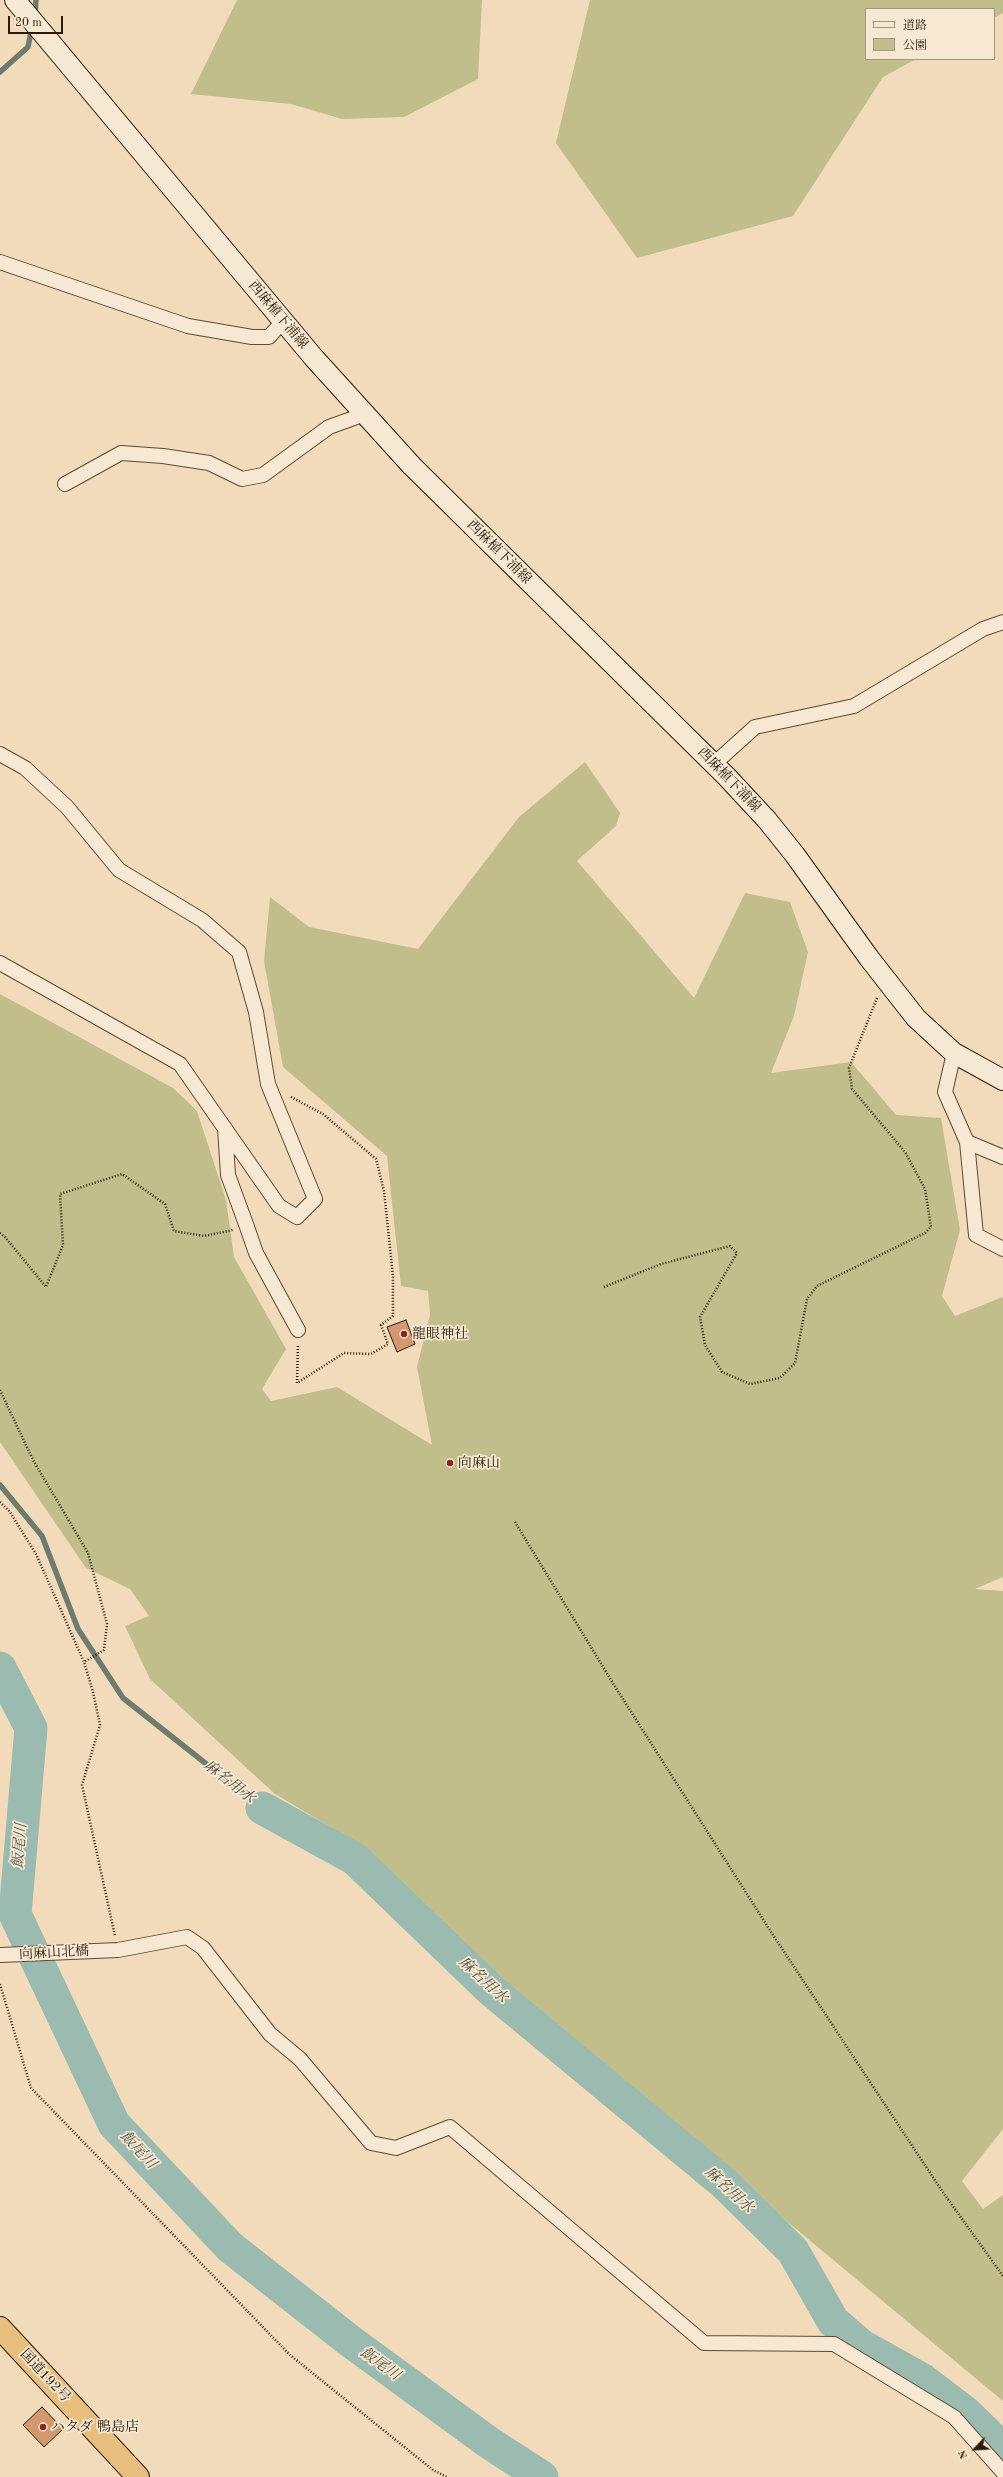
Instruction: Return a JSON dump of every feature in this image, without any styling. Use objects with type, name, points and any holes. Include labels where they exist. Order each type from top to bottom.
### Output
[{"type":"highway","name":"国道192号","points":[[0,2328],[138,2477]]},
{"type":"main road","name":"西麻植下浦線","points":[[20,8],[283,321],[418,472],[714,764],[767,820],[795,855],[884,978],[916,1018],[954,1053],[1003,1080]]},
{"type":"street","points":[[0,262],[188,326],[252,337],[269,337],[283,321]]},
{"type":"street","points":[[65,484],[122,453],[163,456],[209,463],[242,479],[263,475],[329,427],[365,414]]},
{"type":"street","points":[[714,764],[756,727],[854,706],[983,629],[1003,622]]},
{"type":"street","points":[[0,754],[25,768],[67,807],[120,870],[202,920],[239,952],[256,1012],[268,1084],[315,1199],[297,1217],[279,1206],[225,1126],[180,1064],[0,963]]},
{"type":"street","points":[[954,1053],[945,1092],[967,1142],[976,1235],[1003,1249]]},
{"type":"street","points":[[225,1126],[228,1175],[256,1253],[298,1330]]},
{"type":"street","points":[[967,1142],[1003,1157]]},
{"type":"street","name":"向麻山北橋","points":[[0,1955],[114,1950],[187,1937],[203,1948],[270,2034],[300,2059],[371,2143],[396,2148],[450,2127],[704,2343],[834,2344],[954,2417],[1003,2472]]},
{"type":"path","points":[[604,1288],[660,1264],[730,1246],[737,1253],[700,1317],[705,1345],[722,1372],[750,1384],[780,1378],[795,1363],[807,1299],[817,1286],[925,1233],[931,1227],[925,1189],[906,1152],[852,1090],[849,1068],[884,978]]},
{"type":"path","points":[[268,1084],[323,1114],[376,1159],[384,1191],[393,1276],[393,1316],[381,1325],[388,1344],[371,1354],[344,1353],[297,1383],[298,1330]]},
{"type":"path","points":[[0,1233],[6,1237],[46,1287],[63,1245],[60,1194],[122,1174],[165,1204],[174,1231],[204,1236],[247,1227]]},
{"type":"path","points":[[0,1390],[33,1460],[88,1553],[107,1624],[104,1650],[84,1662]]},
{"type":"path","points":[[0,1502],[10,1512],[36,1554],[84,1662],[100,1725],[82,1785],[114,1950]]},
{"type":"path","points":[[515,1522],[614,1685],[773,1935],[938,2184],[1003,2276]]},
{"type":"path","points":[[0,1984],[31,2088],[290,2354],[433,2470],[447,2477]]},
{"type":"green space","points":[[237,0],[482,0],[478,79],[404,117],[342,119],[291,104],[191,94]]},
{"type":"green space","points":[[590,0],[1003,0],[1003,13],[995,17],[995,8],[865,8],[865,60],[914,60],[883,77],[793,216],[637,258],[556,143]]},
{"type":"green space","points":[[585,762],[620,813],[616,826],[577,861],[694,998],[745,893],[790,902],[808,952],[794,1016],[771,1073],[851,1062],[896,1115],[941,1118],[960,1230],[942,1296],[955,1316],[1003,1297],[1003,1577],[975,1589],[1003,1591],[1003,2129],[962,2181],[983,2209],[1003,2195],[1003,2401],[518,1998],[354,1841],[275,1794],[150,1679],[125,1626],[149,1616],[130,1589],[86,1568],[0,1442],[0,994],[173,1088],[197,1111],[226,1200],[234,1257],[286,1349],[262,1389],[271,1401],[337,1387],[432,1445],[417,1367],[430,1315],[428,1291],[401,1286],[387,1156],[283,1067],[264,961],[270,897],[309,927],[418,949],[519,817]]},
{"type":"building","points":[[406,1320],[415,1344],[397,1352],[387,1327]]},
{"type":"building","name":"ハタダ 鴨島店","points":[[42,2407],[63,2429],[44,2447],[23,2425]]},
{"type":"waterway","name":"麻名用水","points":[[35,17],[36,0]]},
{"type":"waterway","name":"麻名用水","points":[[0,72],[28,47],[32,27]]},
{"type":"waterway","name":"麻名用水","points":[[0,1485],[42,1536],[78,1629],[123,1698],[262,1808]]},
{"type":"waterway","name":"飯尾川","points":[[0,1668],[31,1728],[15,1914],[114,2124],[230,2247],[350,2341],[488,2442],[542,2477]]},
{"type":"waterway","name":"麻名用水","points":[[262,1808],[355,1859],[491,1990],[725,2184],[793,2251],[833,2321],[862,2346],[923,2380],[965,2412],[1003,2449]]},
{"type":"place","name":"龍眼神社","points":[[404,1334]]},
{"type":"place","name":"向麻山","points":[[450,1463]]},
{"type":"place","name":"ハタダ 鴨島店","points":[[43,2427]]}]
